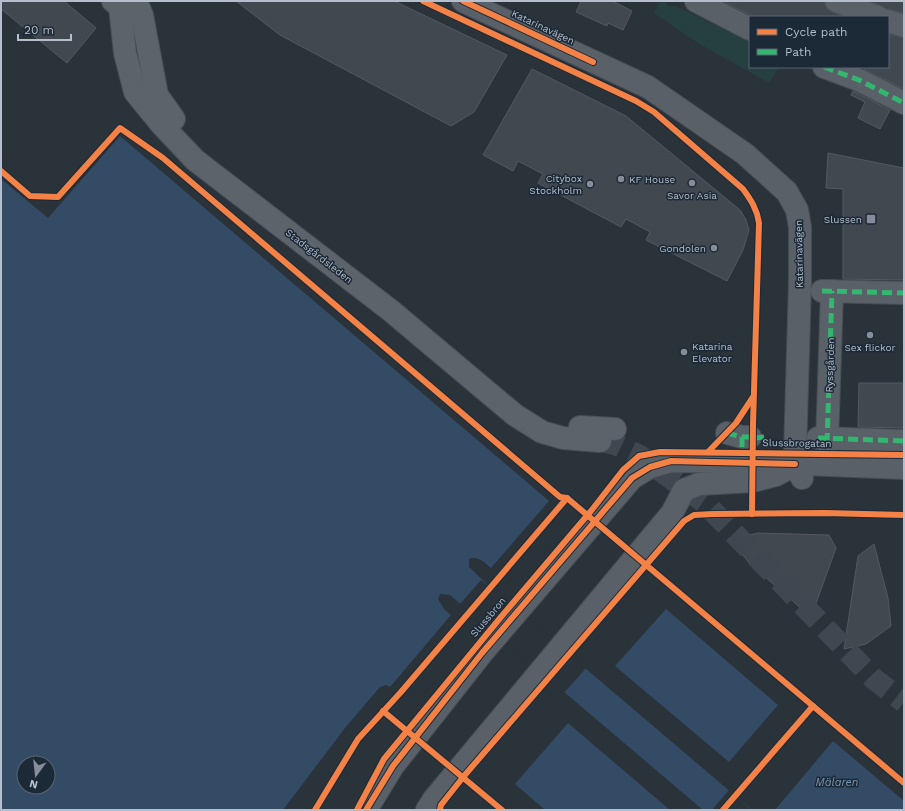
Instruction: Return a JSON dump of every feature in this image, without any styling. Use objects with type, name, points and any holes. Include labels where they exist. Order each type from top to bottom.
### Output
[{"type":"main road","name":"Stadsgårdsleden","points":[[113,1],[120,7],[125,53],[135,92],[161,124],[195,160],[390,310],[515,415],[542,432],[563,438],[607,435],[546,420],[522,406],[397,306],[293,228],[214,164],[192,143],[157,95],[142,15],[136,1]]},
{"type":"street","name":"Katarinavägen","points":[[463,1],[648,87],[745,154],[787,192],[797,210],[800,227],[799,472]]},
{"type":"street","points":[[696,1],[749,28]]},
{"type":"street","points":[[836,1],[875,16]]},
{"type":"street","points":[[889,20],[904,26]]},
{"type":"street","points":[[827,68],[859,80],[904,103]]},
{"type":"street","name":"Ryssgården","points":[[904,293],[827,291],[824,440],[904,441]]},
{"type":"street","name":"Slussbrogatan","points":[[632,478],[650,467],[671,461],[904,482]]},
{"type":"street","name":"Slussbrogatan","points":[[431,805],[672,513],[695,499],[799,472],[904,468]]},
{"type":"street","name":"Slussbron","points":[[370,803],[392,766],[482,654],[632,478]]},
{"type":"green space","points":[[660,1],[664,1],[670,7],[674,5],[749,42],[749,68],[778,68],[769,83],[696,42],[654,13]]},
{"type":"water","points":[[120,136],[549,501],[491,568],[481,560],[475,558],[469,559],[469,567],[491,588],[752,810],[703,810],[450,595],[440,594],[438,599],[444,609],[451,615],[390,687],[386,685],[380,687],[345,728],[283,810],[1,810],[1,179],[48,218]]},
{"type":"water","points":[[666,609],[778,705],[729,762],[615,666]]},
{"type":"water","points":[[568,723],[670,810],[545,810],[515,784]]},
{"type":"water","name":"Mälaren","points":[[833,741],[904,801],[904,810],[775,810]]},
{"type":"pier","points":[[481,580],[495,591],[496,590],[587,667],[563,694],[473,618],[474,616],[460,604]]},
{"type":"pier","points":[[729,790],[750,809],[712,810]]},
{"type":"building","points":[[1,1],[64,1],[96,28],[67,63],[1,9]]},
{"type":"building","points":[[236,1],[394,1],[507,55],[474,112],[451,126],[280,35]]},
{"type":"building","points":[[581,1],[612,1],[632,11],[623,30],[608,23],[607,26],[576,12]]},
{"type":"building","points":[[723,1],[824,1],[827,9],[841,16],[752,16]]},
{"type":"building","points":[[871,1],[904,1],[904,13],[887,9]]},
{"type":"building","points":[[889,34],[904,38],[904,89],[864,69],[889,68]]},
{"type":"building","name":"KF House","points":[[532,69],[626,116],[740,210],[746,220],[749,230],[743,250],[727,281],[646,240],[650,232],[626,219],[621,227],[538,183],[543,174],[518,161],[513,171],[483,155]]},
{"type":"building","points":[[853,91],[890,110],[880,129],[858,118],[865,102],[851,95]]},
{"type":"building","points":[[828,153],[904,168],[904,280],[843,279],[843,189],[826,188]]},
{"type":"building","points":[[859,383],[904,383],[904,428],[858,427]]},
{"type":"building","points":[[758,533],[829,535],[836,548],[811,617],[749,563],[731,539]]},
{"type":"building","points":[[874,544],[888,598],[891,626],[866,644],[844,649],[858,556]]},
{"type":"tunnel","points":[[600,441],[615,444],[640,456],[704,502],[874,679],[904,702]]},
{"type":"marked path","points":[[827,68],[859,80],[904,103]]},
{"type":"marked path","points":[[822,291],[904,293]]},
{"type":"marked path","points":[[827,443],[832,291]]},
{"type":"marked path","points":[[727,433],[742,437],[750,437]]},
{"type":"marked path","points":[[742,437],[742,447]]},
{"type":"marked path","points":[[755,438],[764,437]]},
{"type":"marked path","points":[[818,438],[904,441]]},
{"type":"cycle path","points":[[423,1],[636,101],[654,112],[743,189],[749,197],[755,209],[759,223],[752,514]]},
{"type":"cycle path","points":[[463,1],[593,62]]},
{"type":"cycle path","points":[[1,171],[30,196],[58,197],[120,128],[163,158],[560,497],[567,498],[904,783]]},
{"type":"cycle path","points":[[708,452],[736,423],[753,397]]},
{"type":"cycle path","points":[[357,810],[384,759],[591,511],[623,470],[639,456],[660,452],[904,455]]},
{"type":"cycle path","points":[[366,810],[393,766],[482,653],[632,478],[650,467],[671,461],[795,464]]},
{"type":"cycle path","points":[[315,810],[358,739],[401,692],[567,498]]},
{"type":"cycle path","points":[[440,810],[441,805],[464,776],[684,521],[694,515],[713,514],[825,513],[904,515]]},
{"type":"cycle path","points":[[723,810],[813,706]]},
{"type":"cycle path","points":[[383,711],[502,810]]},
{"type":"place","name":"KF House","points":[[621,179]]},
{"type":"place","name":"Savor Asia","points":[[692,183]]},
{"type":"place","name":"Citybox Stockholm","points":[[590,184]]},
{"type":"place","name":"Slussen","points":[[871,219]]},
{"type":"place","name":"Gondolen","points":[[714,248]]},
{"type":"place","name":"Sex flickor","points":[[870,335]]},
{"type":"place","name":"Katarina Elevator","points":[[684,352]]}]
